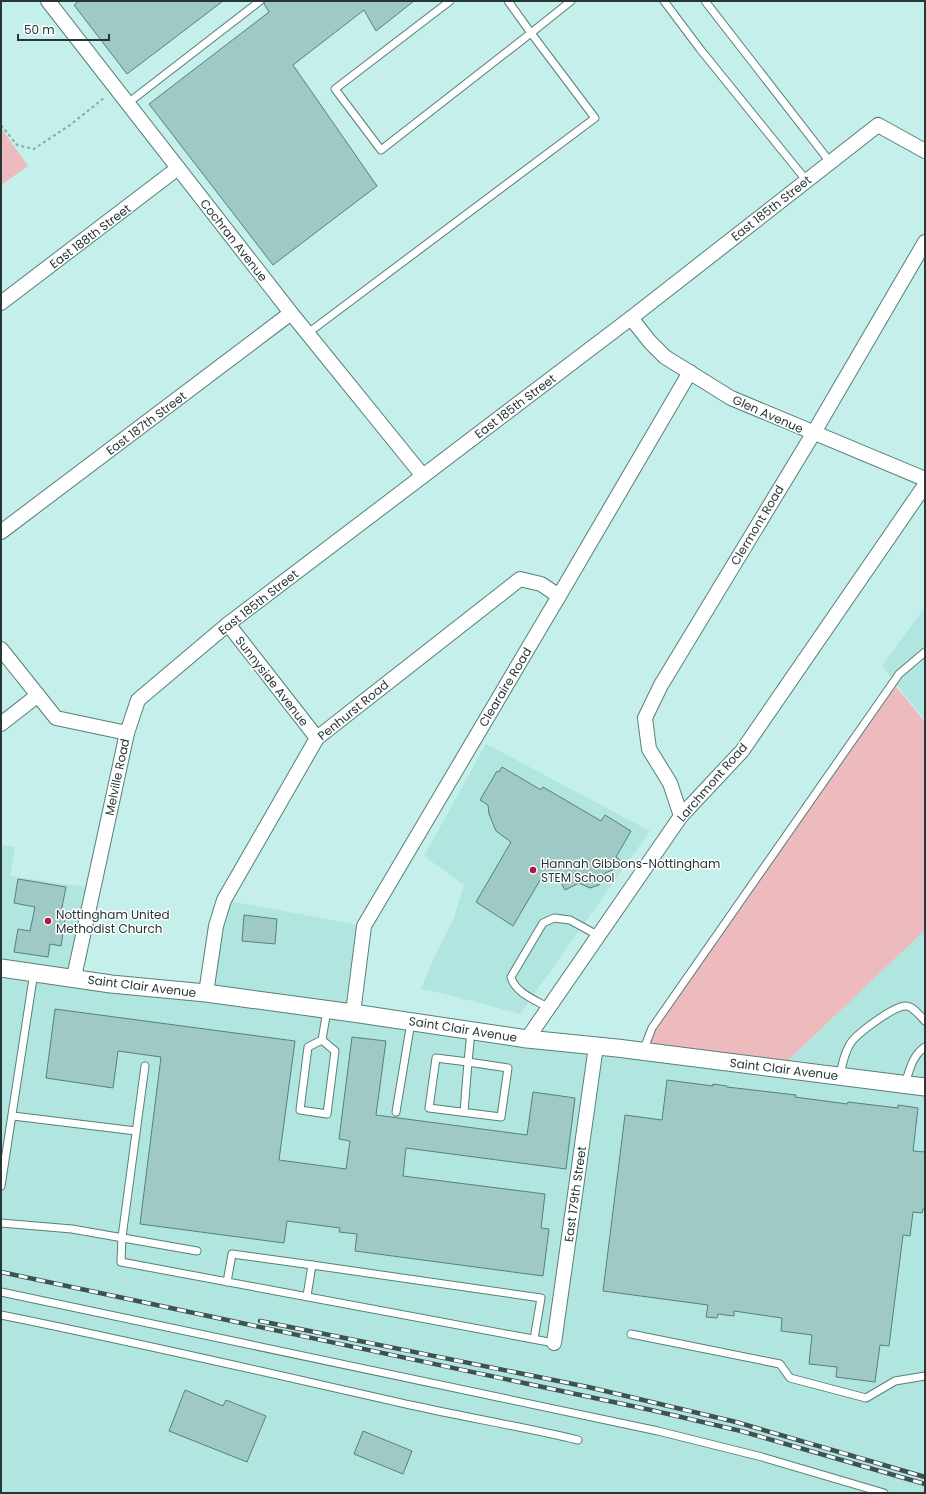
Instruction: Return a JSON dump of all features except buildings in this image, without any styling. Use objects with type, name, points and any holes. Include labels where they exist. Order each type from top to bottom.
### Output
[{"type":"street","name":"Cochran Avenue","points":[[48,1],[291,313],[423,476]]},
{"type":"street","name":"East 185th Street","points":[[127,733],[138,700],[228,624],[631,318],[878,125],[925,151]]},
{"type":"street","name":"East 188th Street","points":[[1,303],[178,168]]},
{"type":"street","name":"Clermont Road","points":[[681,816],[670,783],[649,749],[645,718],[661,685],[813,434],[925,242]]},
{"type":"street","name":"East 187th Street","points":[[1,532],[291,313]]},
{"type":"street","name":"Glen Avenue","points":[[631,318],[650,342],[665,357],[731,398],[813,434],[925,479]]},
{"type":"street","name":"Clearaire Road","points":[[353,1013],[364,926],[690,372]]},
{"type":"street","name":"Larchmont Road","points":[[527,1039],[681,816],[742,751],[925,485]]},
{"type":"street","name":"Penhurst Road","points":[[206,993],[216,926],[224,900],[317,738],[520,579],[541,584],[559,596]]},
{"type":"street","name":"Sunnyside Avenue","points":[[228,624],[317,738]]},
{"type":"street","name":"Melville Road","points":[[1,649],[56,718],[127,733],[74,978]]},
{"type":"street","points":[[1,724],[38,695]]},
{"type":"street","name":"Saint Clair Avenue","points":[[1,968],[111,984],[206,993],[327,1009],[527,1039],[643,1051],[925,1087]]},
{"type":"street","name":"East 179th Street","points":[[554,1343],[596,1046]]},
{"type":"lane","points":[[128,103],[260,1]]},
{"type":"lane","points":[[450,1],[335,89],[381,150],[571,1]]},
{"type":"lane","points":[[308,333],[595,118],[508,1]]},
{"type":"lane","points":[[664,1],[700,50],[806,180]]},
{"type":"lane","points":[[706,1],[830,162]]},
{"type":"lane","points":[[643,1051],[652,1028],[899,674],[925,652]]},
{"type":"lane","points":[[549,1008],[523,993],[512,984],[511,977],[543,923],[554,918],[570,920],[599,936]]},
{"type":"lane","points":[[1,1186],[34,972]]},
{"type":"lane","points":[[840,1076],[845,1053],[851,1042],[861,1032],[896,1008],[904,1005],[910,1007],[925,1020]]},
{"type":"lane","points":[[322,1040],[327,1009]]},
{"type":"lane","points":[[396,1112],[411,1022]]},
{"type":"lane","points":[[464,1112],[471,1031]]},
{"type":"lane","points":[[322,1040],[335,1051],[327,1114],[300,1110],[308,1047],[322,1040]]},
{"type":"lane","points":[[905,1084],[911,1062],[925,1047]]},
{"type":"lane","points":[[436,1058],[468,1062],[508,1068],[501,1117],[429,1108],[436,1058]]},
{"type":"lane","points":[[145,1066],[122,1237],[121,1262],[554,1343]]},
{"type":"lane","points":[[13,1116],[136,1131]]},
{"type":"lane","points":[[1,1223],[72,1229],[197,1250]]},
{"type":"lane","points":[[227,1282],[232,1254],[541,1298],[534,1339]]},
{"type":"lane","points":[[307,1296],[312,1265]]},
{"type":"lane","points":[[1,1292],[658,1431],[762,1457],[884,1493]]},
{"type":"lane","points":[[1,1315],[96,1334],[425,1408],[523,1427],[578,1440]]},
{"type":"lane","points":[[631,1334],[780,1364],[790,1378],[866,1398],[894,1381],[925,1376]]},
{"type":"path","points":[[1,125],[17,145],[34,148],[70,125],[104,98]]},
{"type":"shaded area","points":[[1,128],[28,166],[1,185]]},
{"type":"shaded area","points":[[925,607],[925,720],[882,666]]},
{"type":"shaded area","points":[[893,683],[925,722],[925,930],[780,1068],[643,1051],[652,1028]]},
{"type":"shaded area","name":"Hannah Gibbons-Nottingham STEM School","points":[[486,744],[650,831],[520,1014],[446,994],[421,989],[434,958],[454,918],[464,885],[424,856]]},
{"type":"shaded area","points":[[1,845],[15,847],[10,876],[93,888],[74,977],[206,993],[224,900],[364,926],[353,1013],[780,1068],[925,930],[925,1077],[917,1085],[925,1087],[925,1493],[1,1493]]},
{"type":"railway","points":[[1,1272],[651,1410],[741,1431],[925,1484]]},
{"type":"railway","points":[[260,1321],[588,1387],[736,1422],[925,1477]]},
{"type":"place","name":"Hannah Gibbons-Nottingham STEM School","points":[[533,870]]},
{"type":"place","name":"Nottingham United Methodist Church","points":[[48,921]]}]
